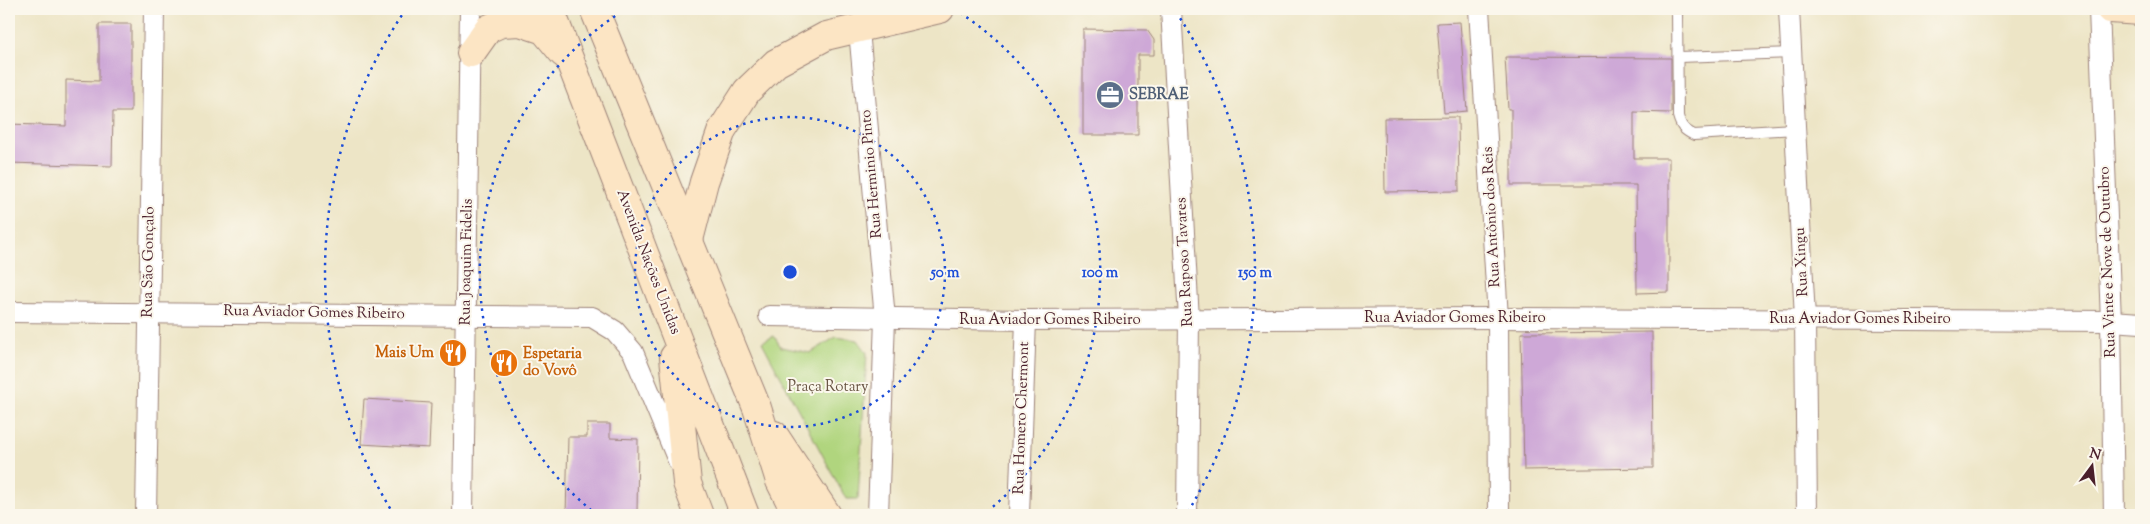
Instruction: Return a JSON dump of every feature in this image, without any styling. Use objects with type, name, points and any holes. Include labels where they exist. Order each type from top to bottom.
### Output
[{"type":"main road","name":"Avenida Nações Unidas","points":[[550,9],[745,515]]},
{"type":"main road","points":[[594,9],[757,408],[780,481],[796,515]]},
{"type":"main road","points":[[689,240],[704,182],[722,130],[747,91],[776,64],[826,36],[859,30],[940,9]]},
{"type":"main road","points":[[2110,9],[2141,11]]},
{"type":"main road","points":[[471,53],[488,28],[501,23],[520,22],[544,30],[568,59]]},
{"type":"main road","points":[[671,320],[687,483],[699,515]]},
{"type":"main road","points":[[757,408],[827,515]]},
{"type":"street","name":"Rua São Gonçalo","points":[[146,515],[154,9]]},
{"type":"street","name":"Rua Joaquim Fidelis","points":[[463,515],[471,53],[470,9]]},
{"type":"street","name":"Rua Raposo Tavares","points":[[1171,9],[1189,320],[1187,515]]},
{"type":"street","name":"Rua Antônio dos Reis","points":[[1479,9],[1498,318],[1498,515]]},
{"type":"street","name":"Rua Xingu","points":[[1789,9],[1805,318],[1807,515]]},
{"type":"street","name":"Rua Vinte e Nove de Outubro","points":[[2099,9],[2111,320],[2114,515]]},
{"type":"street","name":"Rua Herminio Pinto","points":[[859,30],[885,318]]},
{"type":"street","name":"Rua Aviador Gomes Ribeiro","points":[[9,312],[592,317],[615,331],[633,352],[687,483]]},
{"type":"street","name":"Rua Aviador Gomes Ribeiro","points":[[769,316],[1026,320],[1805,318],[2111,320],[2141,323]]},
{"type":"street","points":[[878,515],[885,318]]},
{"type":"street","name":"Rua Homero Chermont","points":[[1019,515],[1026,320]]},
{"type":"lane","points":[[1677,9],[1679,57],[1678,116],[1681,126],[1694,135],[1795,129]]},
{"type":"lane","points":[[1679,57],[1791,53]]},
{"type":"green space","name":"Praça Rotary","points":[[774,336],[781,347],[810,353],[836,337],[858,340],[867,353],[858,499],[846,499],[762,342]]},
{"type":"building","points":[[1460,22],[1467,111],[1444,113],[1437,23]]},
{"type":"building","points":[[99,24],[131,24],[131,112],[113,112],[112,166],[9,163],[9,124],[66,126],[66,80],[99,81]]},
{"type":"building","name":"SEBRAE","points":[[1083,29],[1147,30],[1154,40],[1154,55],[1138,55],[1138,135],[1083,135]]},
{"type":"building","points":[[1505,57],[1671,58],[1671,113],[1634,112],[1634,158],[1669,158],[1669,292],[1637,293],[1636,185],[1511,185],[1511,109],[1508,109]]},
{"type":"building","points":[[1458,117],[1459,191],[1385,192],[1384,118]]},
{"type":"building","points":[[1652,332],[1653,468],[1524,470],[1521,333]]},
{"type":"building","points":[[364,399],[431,403],[429,448],[361,444]]},
{"type":"building","points":[[587,424],[610,424],[610,438],[638,439],[637,515],[566,515],[568,437],[587,437]]},
{"type":"place","name":"SEBRAE","points":[[1110,95]]},
{"type":"place","name":"Mais Um","points":[[453,353]]},
{"type":"place","name":"Espetaria do Vovô","points":[[504,363]]}]
